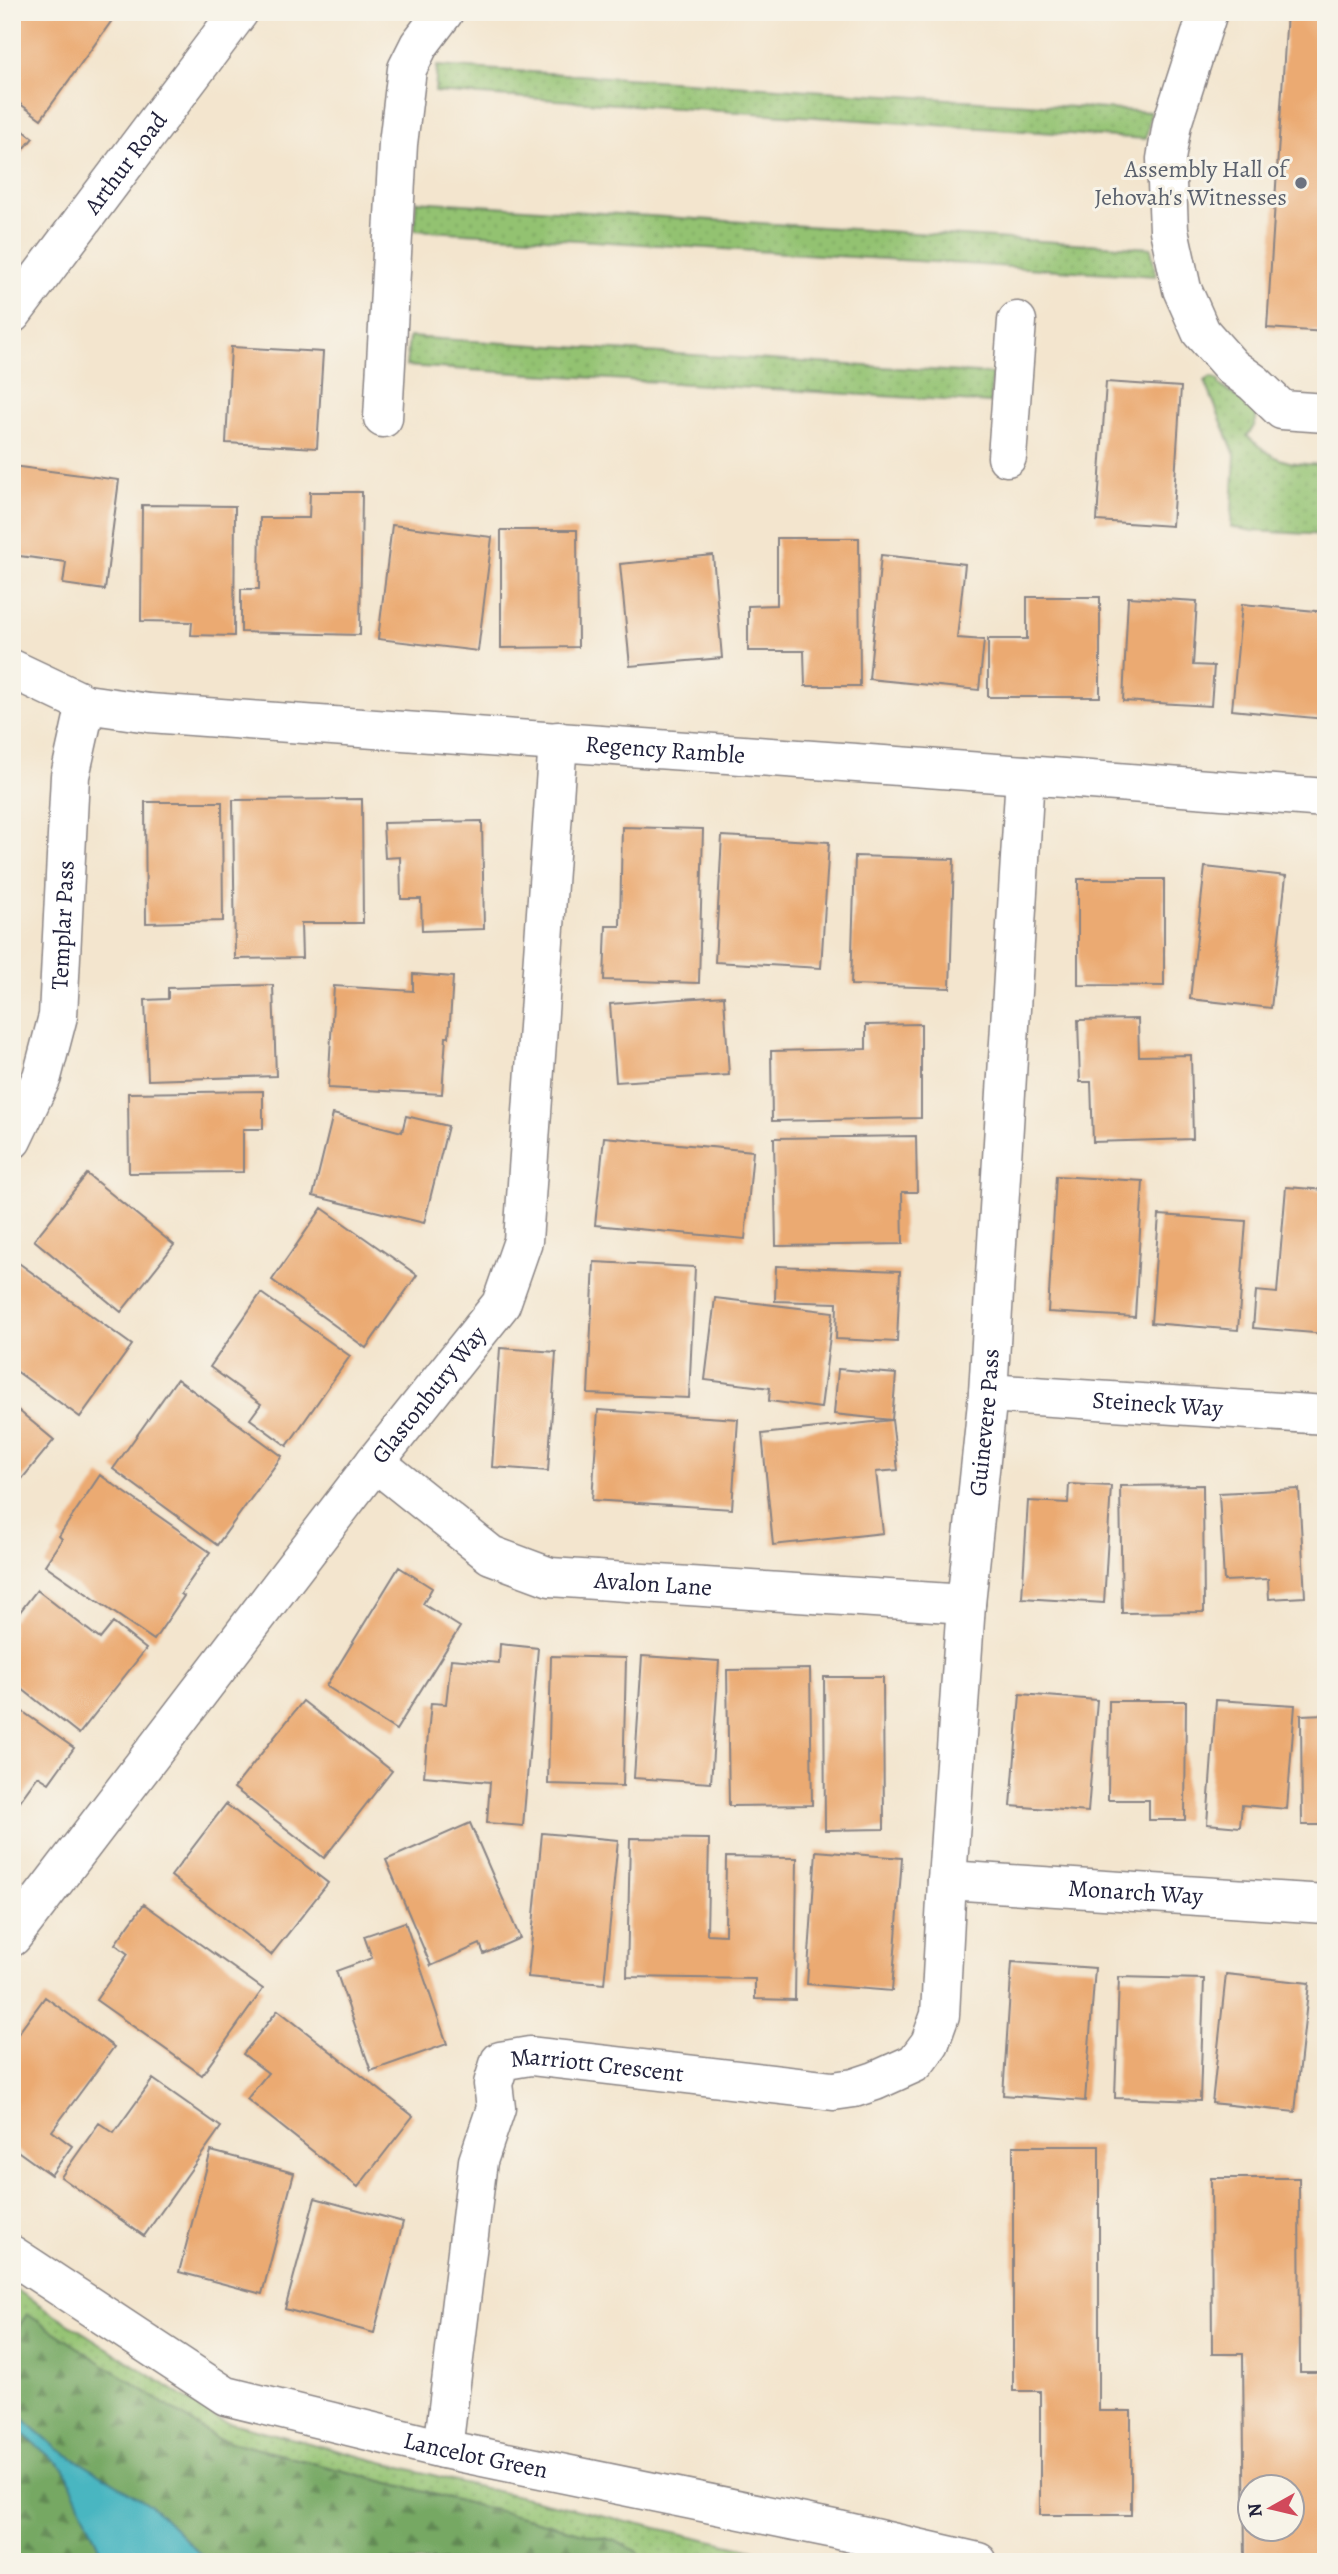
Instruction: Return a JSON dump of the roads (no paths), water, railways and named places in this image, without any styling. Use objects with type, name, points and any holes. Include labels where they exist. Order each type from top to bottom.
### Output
[{"type":"street","name":"Arthur Road","points":[[12,314],[239,12]]},
{"type":"street","points":[[383,418],[398,144],[407,69],[419,45],[444,12]]},
{"type":"street","points":[[1209,12],[1172,124],[1166,159],[1169,230],[1182,289],[1201,332],[1232,367],[1254,383],[1282,410],[1326,413]]},
{"type":"street","points":[[1007,457],[1017,321]]},
{"type":"street","name":"Regency Ramble","points":[[12,669],[86,704],[149,713],[1326,798]]},
{"type":"street","name":"Templar Pass","points":[[12,1140],[42,1077],[58,1016],[70,776],[86,704]]},
{"type":"street","name":"Glastonbury Way","points":[[12,1937],[375,1462],[500,1304],[523,1241],[558,741]]},
{"type":"street","name":"Guinevere Pass","points":[[915,2063],[930,2043],[940,2015],[966,1604],[988,1393],[1025,775]]},
{"type":"street","name":"Steineck Way","points":[[988,1393],[1326,1415]]},
{"type":"street","name":"Avalon Lane","points":[[375,1462],[491,1555],[550,1577],[966,1604]]},
{"type":"street","name":"Monarch Way","points":[[947,1880],[1326,1904]]},
{"type":"street","name":"Marriott Crescent","points":[[443,2449],[478,2161],[496,2108],[493,2084],[500,2061],[530,2056],[833,2091],[875,2081],[915,2063]]},
{"type":"street","name":"Lancelot Green","points":[[12,2255],[226,2396],[837,2546],[978,2562]]},
{"type":"water","points":[[12,2409],[58,2449],[151,2505],[208,2562],[105,2562],[65,2469],[12,2425]]},
{"type":"place","name":"Assembly Hall of Jehovah's Witnesses","points":[[1301,183]]}]
